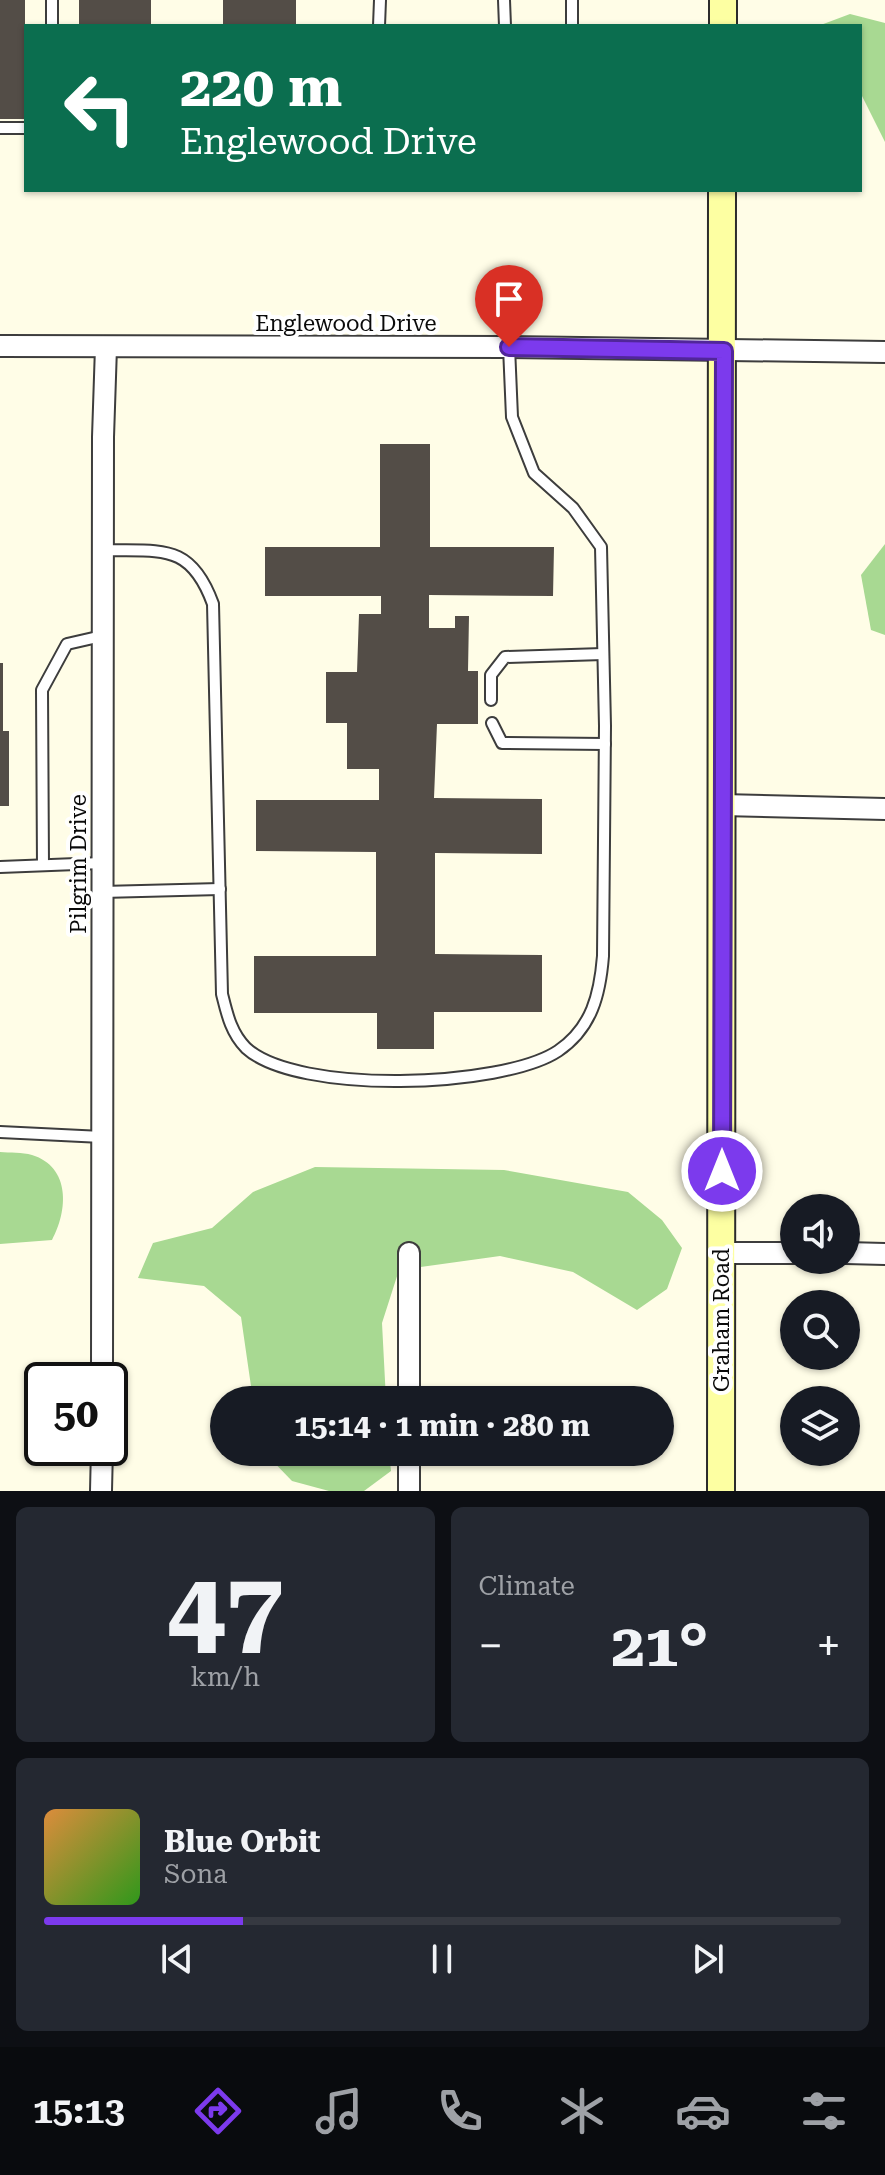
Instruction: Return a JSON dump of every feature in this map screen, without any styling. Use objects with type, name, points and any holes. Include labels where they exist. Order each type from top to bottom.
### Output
[{"type":"main road","points":[[723,0],[723,24]]},
{"type":"main road","name":"Graham Road","points":[[721,1491],[722,192]]},
{"type":"street","name":"Englewood Drive","points":[[0,346],[509,347],[885,352]]},
{"type":"street","name":"Pilgrim Drive","points":[[102,1362],[102,550],[106,347]]},
{"type":"street","points":[[722,805],[885,809]]},
{"type":"street","points":[[409,1253],[409,1386]]},
{"type":"street","points":[[721,1253],[780,1253]]},
{"type":"street","points":[[860,1253],[885,1254]]},
{"type":"street","points":[[101,1491],[102,1466]]},
{"type":"street","points":[[409,1466],[409,1491]]},
{"type":"lane","points":[[52,0],[52,24]]},
{"type":"lane","points":[[379,24],[380,0]]},
{"type":"lane","points":[[504,0],[505,24]]},
{"type":"lane","points":[[572,0],[572,24]]},
{"type":"lane","points":[[0,128],[24,128]]},
{"type":"lane","points":[[102,550],[165,552],[184,558],[203,578],[213,604],[222,994],[229,1024],[247,1048],[272,1063],[324,1079],[457,1080],[518,1068],[558,1051],[587,1021],[600,993],[605,744],[601,547],[573,508],[534,473],[512,417],[509,347]]},
{"type":"lane","points":[[43,865],[42,690],[67,644],[102,636]]},
{"type":"lane","points":[[491,700],[491,675],[505,657],[603,654]]},
{"type":"lane","points":[[492,723],[502,743],[605,744]]},
{"type":"lane","points":[[0,867],[102,863]]},
{"type":"lane","points":[[102,892],[220,889]]},
{"type":"lane","points":[[0,1132],[102,1137]]},
{"type":"green space","points":[[850,14],[885,23],[885,142],[862,96],[862,24],[823,24]]},
{"type":"green space","points":[[885,544],[885,635],[871,630],[861,575]]},
{"type":"green space","points":[[0,1152],[32,1155],[54,1169],[63,1191],[63,1204],[52,1240],[0,1244]]},
{"type":"green space","points":[[315,1167],[504,1170],[628,1192],[662,1220],[682,1248],[667,1289],[637,1310],[573,1272],[500,1256],[399,1270],[382,1323],[385,1386],[251,1386],[241,1317],[204,1286],[138,1278],[153,1243],[212,1228],[253,1192]]},
{"type":"green space","points":[[278,1466],[390,1466],[391,1471],[364,1491],[329,1491],[292,1481]]},
{"type":"building","points":[[0,0],[25,0],[24,119],[0,119]]},
{"type":"building","points":[[79,0],[151,0],[151,24],[79,24]]},
{"type":"building","points":[[223,0],[296,0],[296,24],[223,24]]},
{"type":"building","points":[[380,444],[430,444],[430,547],[554,547],[553,596],[429,595],[429,628],[455,628],[455,616],[469,616],[468,671],[478,671],[478,724],[437,724],[434,798],[542,799],[542,854],[435,853],[435,954],[542,955],[542,1012],[434,1012],[434,1049],[377,1049],[377,1013],[254,1013],[254,956],[376,956],[376,852],[256,851],[256,800],[379,800],[379,769],[347,769],[347,723],[326,723],[326,672],[357,672],[359,614],[381,614],[381,596],[265,596],[265,547],[380,547]]},
{"type":"building","points":[[0,663],[3,663],[3,731],[9,731],[9,806],[0,806]]},
{"type":"route","points":[[509,347],[724,351],[722,1171]]}]
